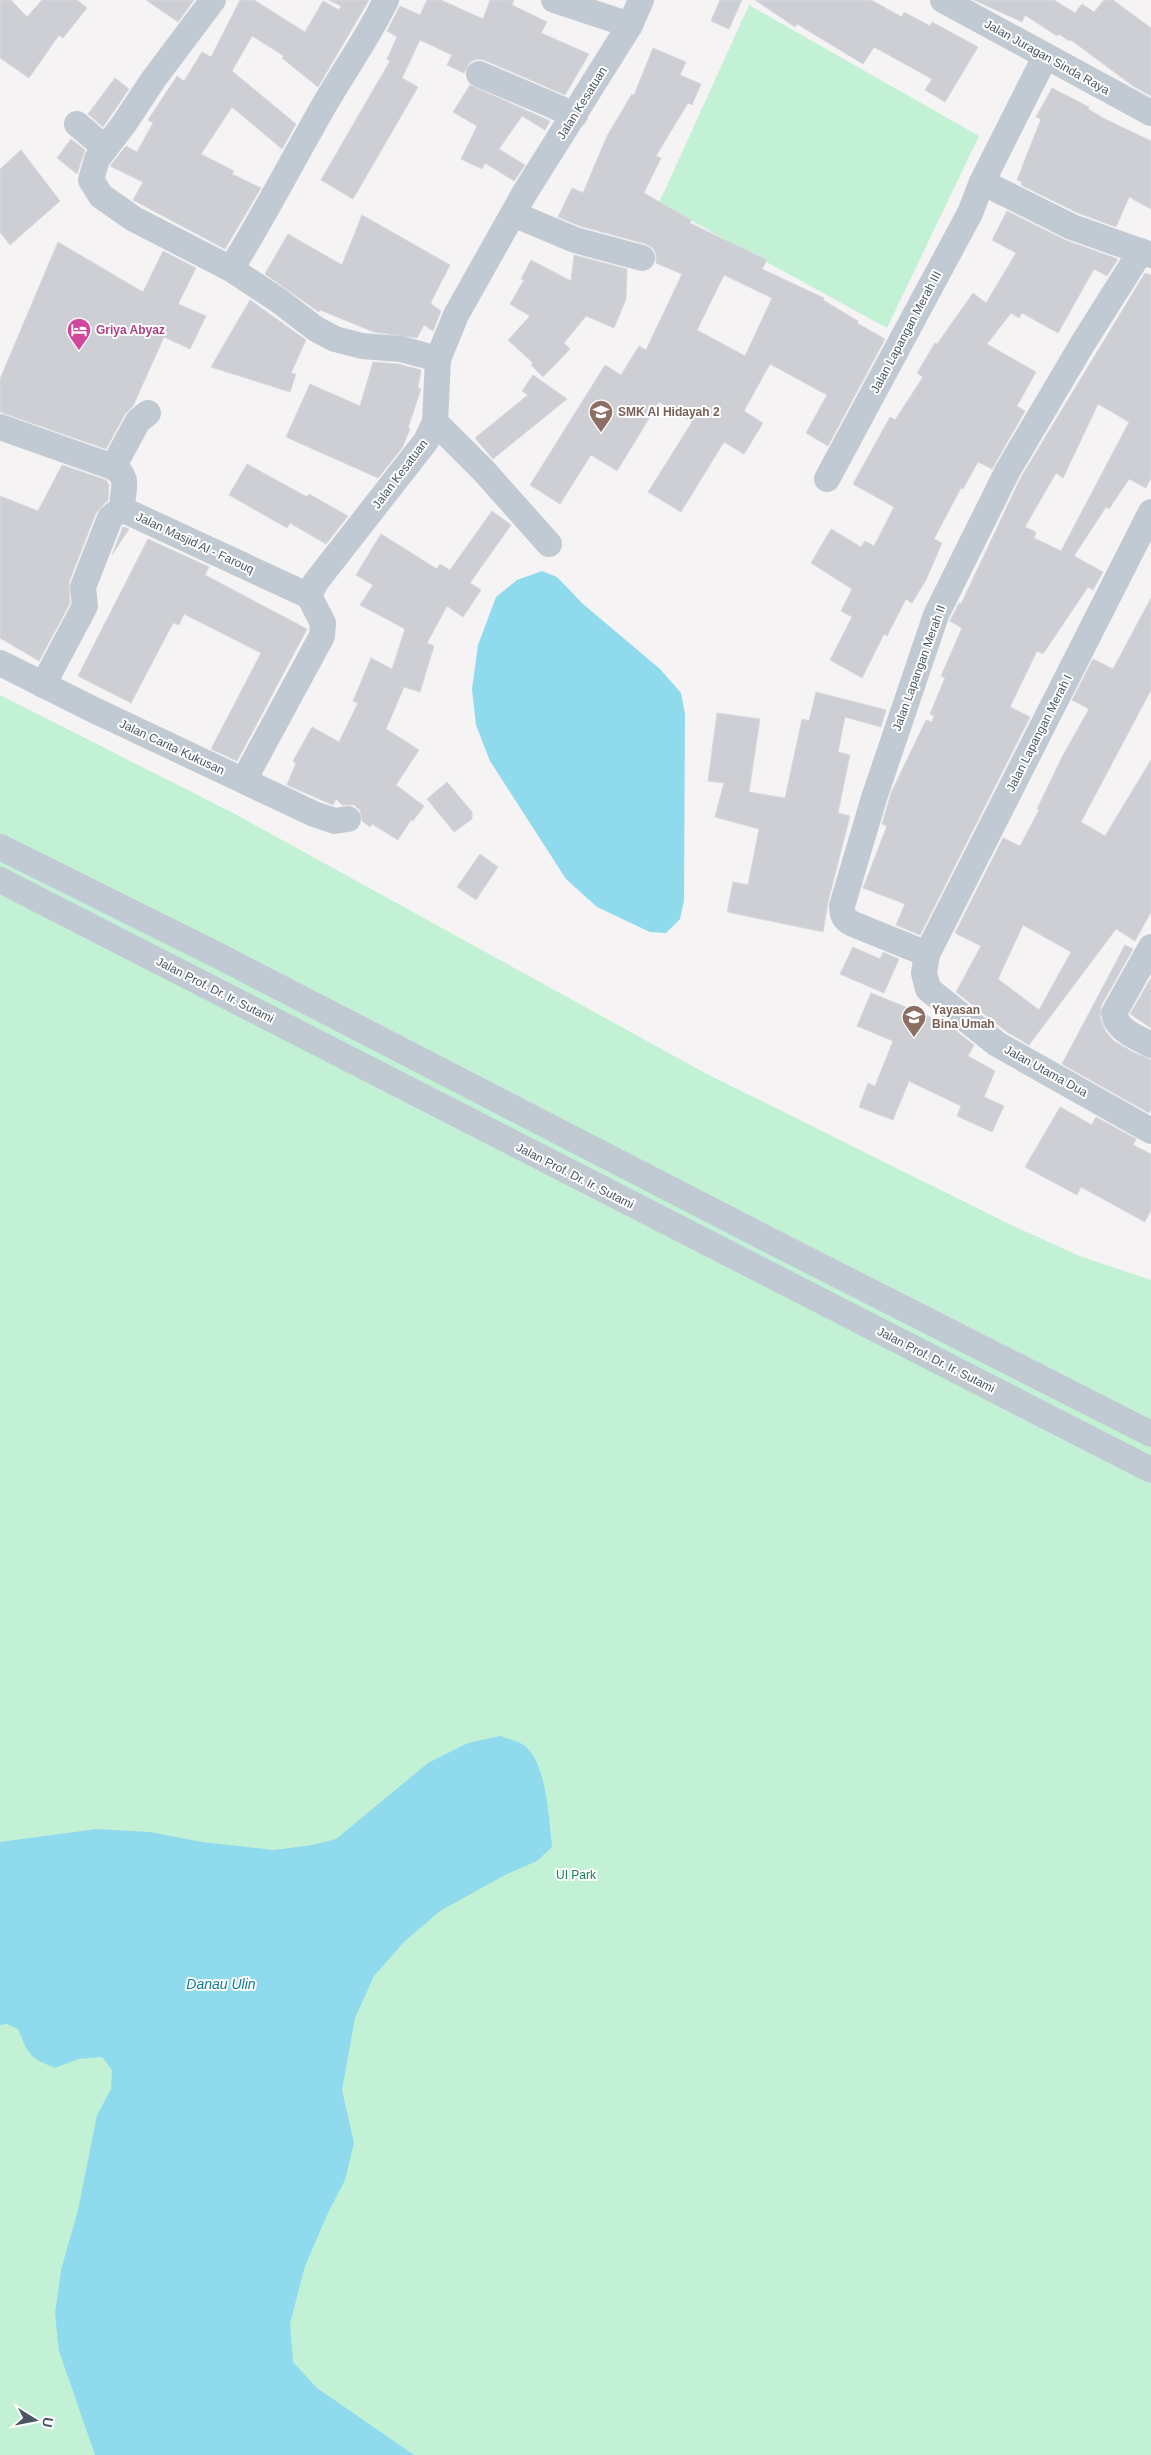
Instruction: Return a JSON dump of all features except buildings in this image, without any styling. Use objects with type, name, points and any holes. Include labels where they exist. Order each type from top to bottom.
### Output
[{"type":"street","points":[[213,0],[97,158],[92,180],[101,196],[134,219],[231,269],[316,328],[336,339],[362,346],[401,349],[438,359]]},
{"type":"street","points":[[231,269],[279,189],[319,114],[374,26],[386,0]]},
{"type":"street","points":[[554,0],[630,25]]},
{"type":"street","name":"Jalan Kesatuan","points":[[309,596],[321,576],[426,441],[435,422],[438,359],[456,315],[513,214],[630,25],[641,0]]},
{"type":"street","name":"Jalan Juragan Sinda Raya","points":[[943,0],[1151,113]]},
{"type":"street","name":"Jalan Lapangan Merah III","points":[[827,479],[970,214],[982,182],[1045,57]]},
{"type":"street","points":[[479,74],[575,115]]},
{"type":"street","points":[[77,124],[105,148]]},
{"type":"street","points":[[982,182],[1072,227],[1146,253]]},
{"type":"street","points":[[513,214],[575,240],[642,258]]},
{"type":"street","name":"Jalan Lapangan Merah II","points":[[927,954],[853,924],[847,921],[842,914],[842,906],[872,807],[936,615],[1008,470],[1083,343],[1146,253]]},
{"type":"street","points":[[0,427],[113,467],[138,421],[148,414]]},
{"type":"street","points":[[435,422],[484,471],[549,544]]},
{"type":"street","name":"Jalan Masjid Al - Farouq","points":[[113,467],[121,472],[124,480],[122,501],[124,509],[309,596]]},
{"type":"street","points":[[43,685],[85,606],[83,587],[110,518],[124,509]]},
{"type":"street","name":"Jalan Lapangan Merah I","points":[[927,954],[1151,512]]},
{"type":"street","points":[[244,780],[322,636],[323,623],[309,596]]},
{"type":"street","name":"Jalan Carita Kukusan","points":[[0,663],[324,818],[336,821],[348,819]]},
{"type":"street","points":[[0,847],[226,959],[767,1239],[1151,1434]]},
{"type":"street","name":"Jalan Prof. Dr. Ir. Sutami","points":[[0,880],[1151,1470]]},
{"type":"street","points":[[1151,947],[1114,1013],[1117,1023],[1121,1028],[1151,1044]]},
{"type":"street","name":"Jalan Utama Dua","points":[[927,954],[924,974],[928,989],[997,1044],[1151,1131]]},
{"type":"green space","points":[[749,5],[979,136],[887,328],[659,203]]},
{"type":"green space","name":"UI Park","points":[[0,695],[233,813],[705,1073],[1009,1224],[1082,1257],[1151,1280],[1151,2455],[0,2455]]},
{"type":"water","points":[[542,571],[557,577],[583,604],[660,669],[681,693],[685,714],[684,900],[680,919],[666,933],[650,932],[597,907],[566,879],[490,761],[476,725],[472,689],[478,645],[496,597],[517,580]]},
{"type":"water","name":"Danau Ulin","points":[[500,1736],[523,1744],[534,1758],[546,1795],[552,1847],[537,1861],[505,1875],[440,1911],[405,1941],[374,1976],[355,2018],[342,2090],[354,2143],[345,2180],[305,2266],[290,2324],[293,2362],[317,2388],[414,2455],[95,2455],[59,2351],[55,2314],[61,2270],[78,2210],[97,2115],[111,2089],[112,2070],[102,2057],[78,2059],[55,2068],[39,2061],[30,2054],[18,2029],[7,2024],[0,2025],[0,1842],[97,1829],[150,1832],[202,1842],[274,1850],[312,1845],[336,1839],[428,1763],[468,1743]]},
{"type":"place","name":"Griya Abyaz","points":[[79,351]]},
{"type":"place","name":"SMK Al Hidayah 2","points":[[601,433]]},
{"type":"place","name":"Yayasan Bina Umah","points":[[914,1038]]}]
